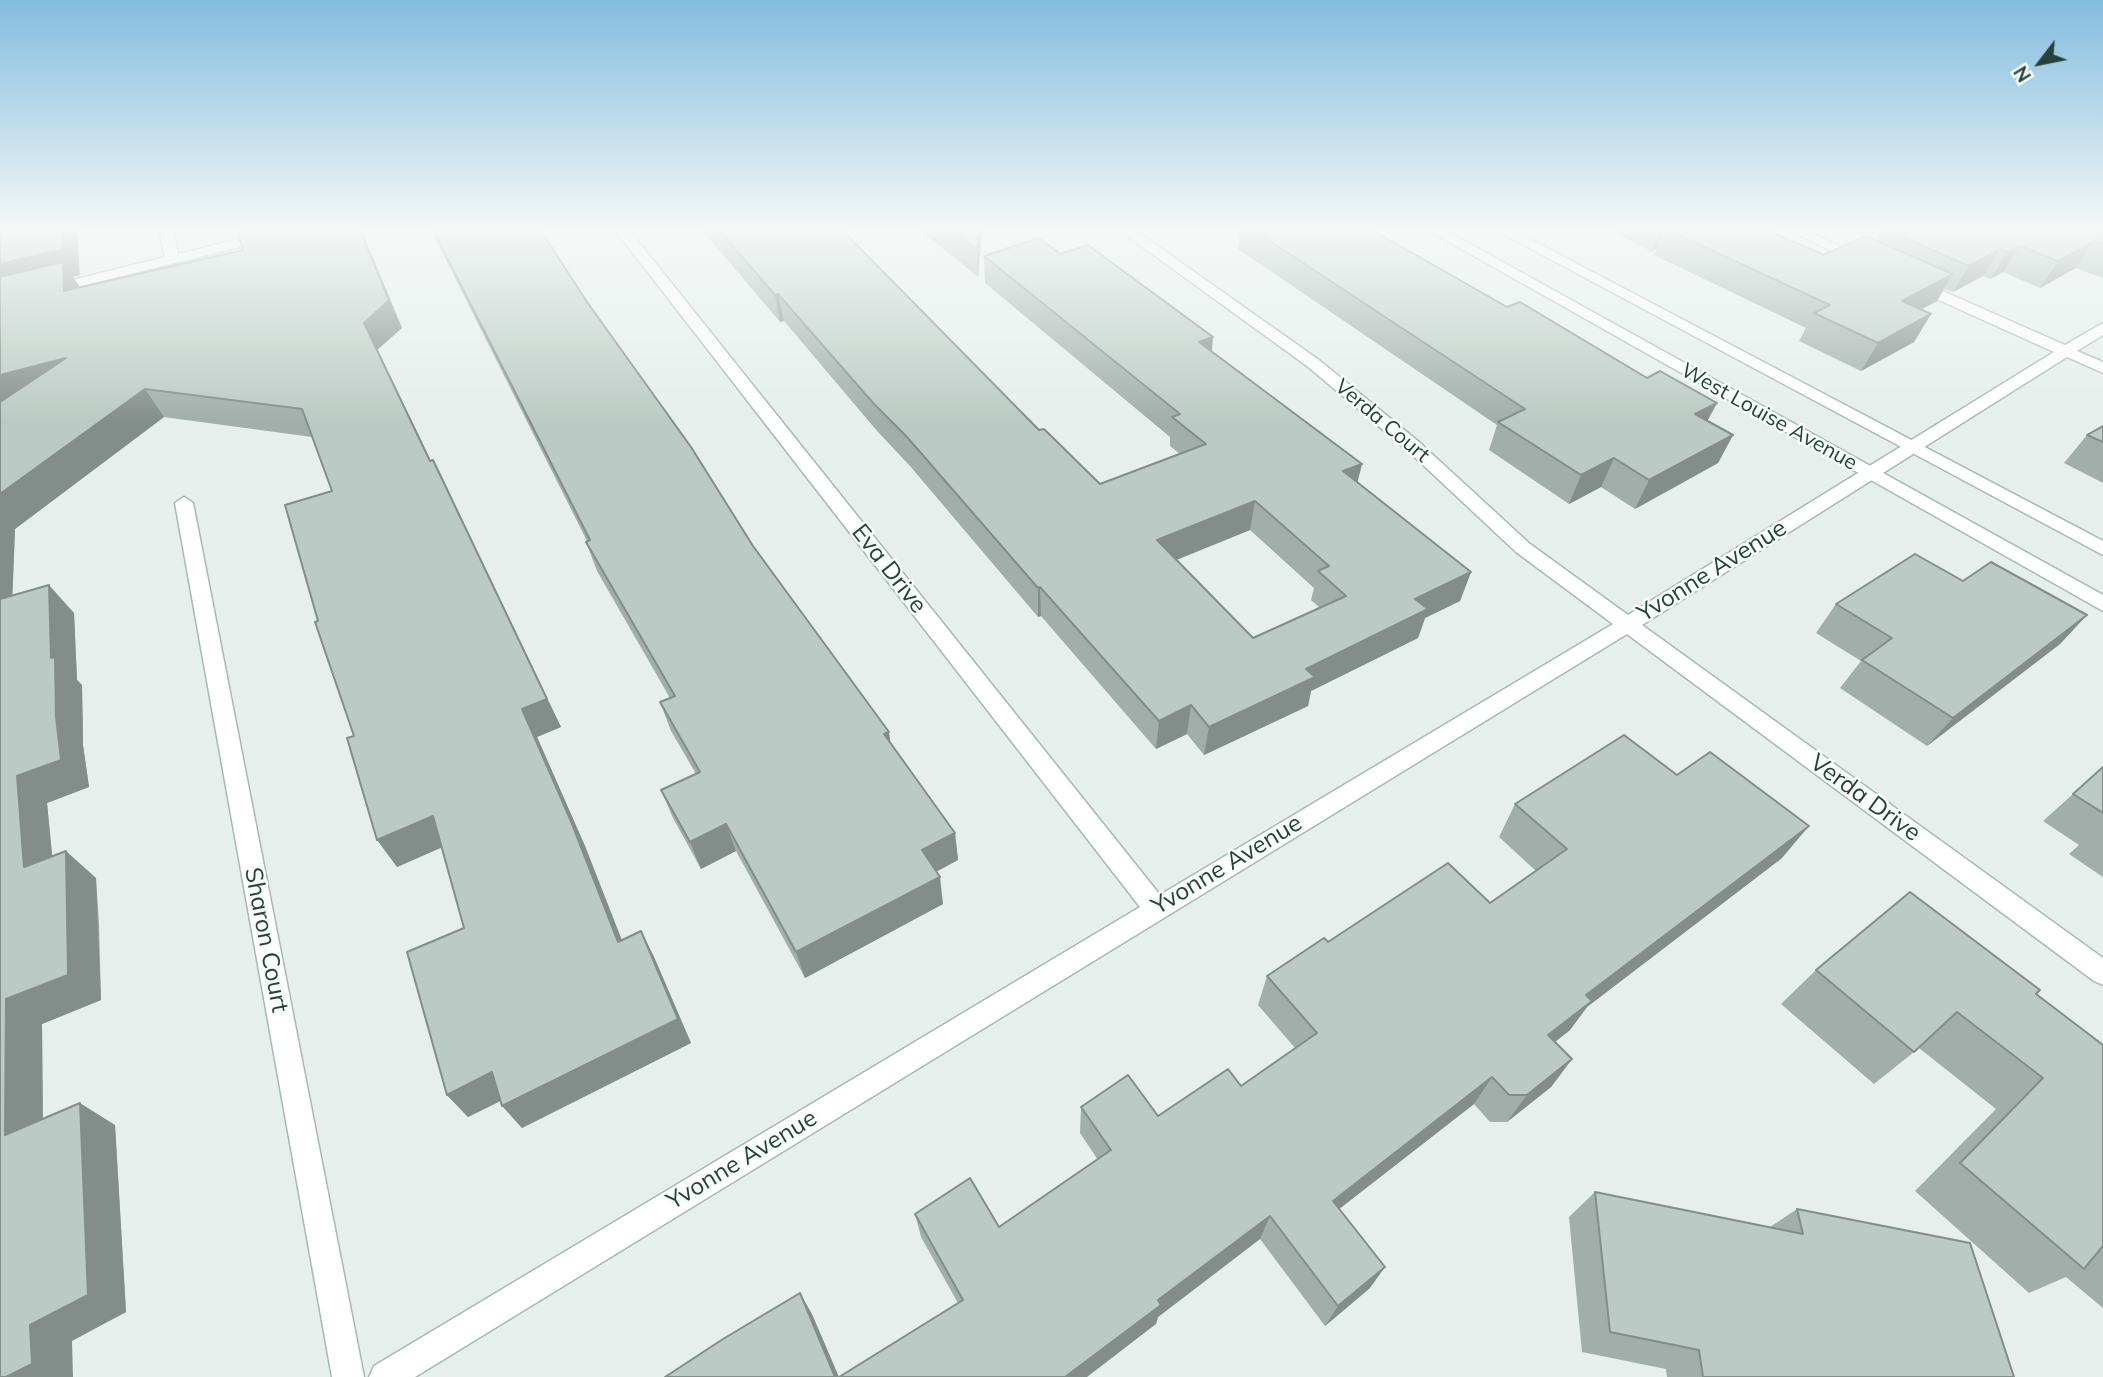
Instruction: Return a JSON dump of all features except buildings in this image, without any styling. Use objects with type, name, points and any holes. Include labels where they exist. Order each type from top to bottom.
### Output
[{"type":"street","points":[[0,302],[31,294]]},
{"type":"street","name":"Eva Drive","points":[[673,294],[1156,908]]},
{"type":"street","name":"Verda Court","points":[[1216,294],[1313,363],[1413,446],[1523,548],[1628,624]]},
{"type":"street","name":"West Louise Avenue","points":[[1550,294],[2103,604]]},
{"type":"street","name":"West Louise Avenue","points":[[1624,294],[2103,549]]},
{"type":"street","points":[[1938,294],[2103,368]]},
{"type":"street","name":"Yvonne Avenue","points":[[386,1377],[1628,624],[2103,328]]},
{"type":"street","name":"Sharon Court","points":[[184,503],[348,1377]]},
{"type":"street","name":"Verda Drive","points":[[1628,624],[2103,973]]}]
